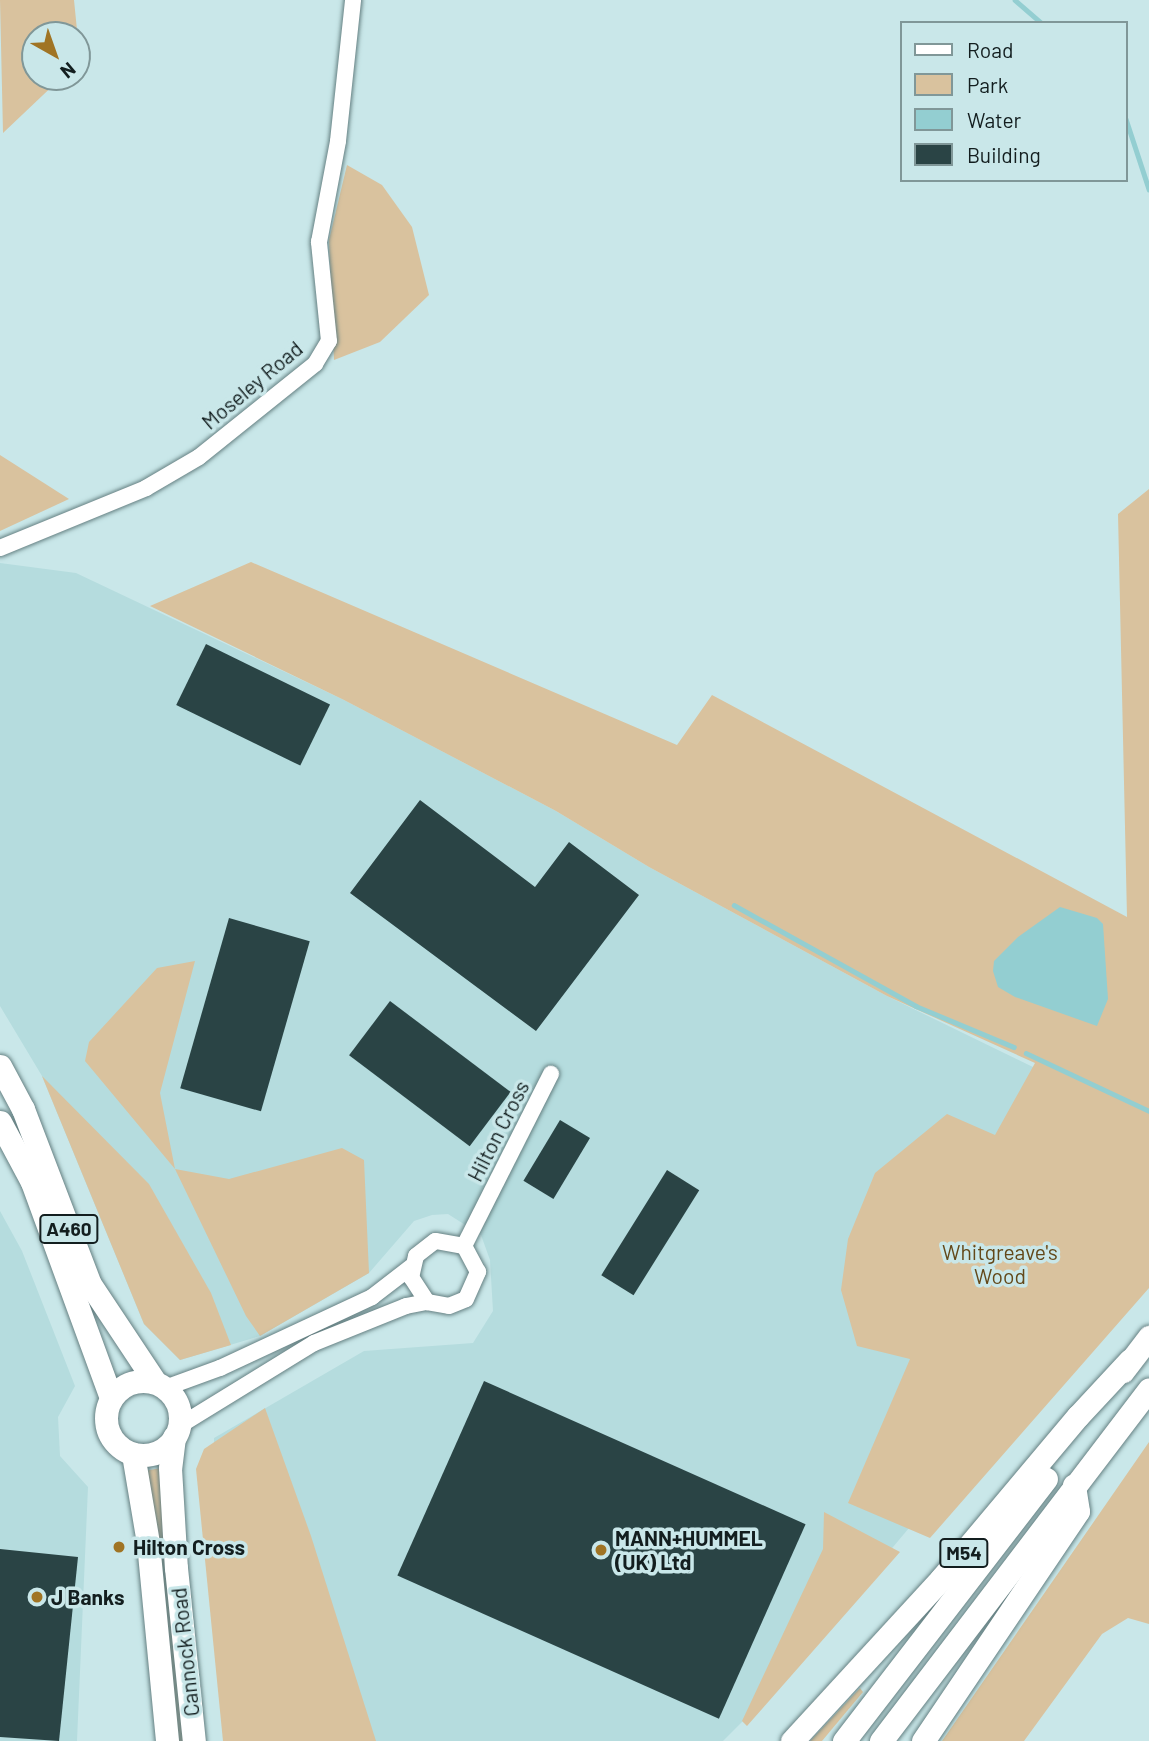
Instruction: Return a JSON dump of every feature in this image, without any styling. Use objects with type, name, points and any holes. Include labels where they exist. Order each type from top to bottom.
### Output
[{"type":"highway","name":"A460","points":[[0,1066],[23,1109],[90,1284],[160,1385]]},
{"type":"highway","name":"A460","points":[[0,1122],[32,1182],[111,1398]]},
{"type":"highway","name":"M54","points":[[792,1741],[941,1580],[1078,1416],[1149,1337]]},
{"type":"highway","name":"M54","points":[[844,1741],[1020,1514],[1130,1360]]},
{"type":"highway","points":[[131,1382],[160,1385],[177,1401],[177,1432],[158,1452],[133,1454],[115,1443],[108,1431],[106,1414],[111,1398],[131,1382]]},
{"type":"highway","name":"M54","points":[[881,1741],[1149,1389]]},
{"type":"highway","name":"Cannock Road","points":[[177,1432],[170,1468],[176,1568],[194,1741]]},
{"type":"highway","name":"Cannock Road","points":[[133,1454],[148,1543],[167,1741]]},
{"type":"highway","points":[[923,1741],[1077,1511],[1074,1485]]},
{"type":"street","name":"Moseley Road","points":[[0,548],[156,482],[199,457],[315,364],[329,341],[319,242],[338,141],[353,0]]},
{"type":"street","name":"Hilton Cross","points":[[464,1246],[551,1074]]},
{"type":"street","points":[[160,1385],[220,1368],[372,1297],[411,1267],[425,1246],[435,1241],[464,1246],[478,1272],[473,1291],[449,1306],[427,1302],[375,1316],[314,1343],[177,1432]]},
{"type":"street","points":[[411,1267],[414,1288],[427,1302]]},
{"type":"shaded area","points":[[0,563],[76,573],[344,700],[556,811],[649,867],[887,996],[1117,1108],[909,1528],[766,1698],[723,1741],[235,1741],[214,1550],[214,1438],[364,1351],[473,1343],[493,1311],[490,1260],[481,1235],[448,1214],[432,1215],[414,1221],[369,1273],[260,1336],[180,1360],[144,1324],[42,1076],[0,1006]]},
{"type":"shaded area","points":[[0,1211],[22,1251],[75,1386],[58,1417],[60,1456],[88,1487],[77,1741],[0,1741]]},
{"type":"green space","points":[[0,0],[74,0],[76,21],[21,21],[21,91],[47,91],[3,133]]},
{"type":"green space","points":[[347,165],[382,185],[412,227],[429,295],[380,342],[334,360],[329,240]]},
{"type":"green space","points":[[0,455],[69,499],[0,531]]},
{"type":"green space","name":"Whitgreave's Wood","points":[[1149,489],[1149,1288],[930,1538],[848,1503],[910,1359],[857,1346],[841,1290],[848,1239],[875,1173],[947,1114],[995,1135],[1035,1063],[887,996],[649,867],[556,811],[344,700],[150,606],[251,562],[677,745],[712,695],[1127,917],[1118,514]]},
{"type":"green space","points":[[195,961],[160,1093],[175,1169],[85,1061],[89,1042],[157,968]]},
{"type":"green space","points":[[42,1076],[149,1184],[211,1293],[231,1345],[180,1360],[144,1324]]},
{"type":"green space","points":[[342,1148],[364,1160],[369,1273],[260,1336],[246,1316],[175,1169],[229,1179]]},
{"type":"green space","points":[[265,1408],[311,1536],[376,1741],[223,1741],[196,1469],[204,1449]]},
{"type":"green space","points":[[1149,1442],[1149,1624],[1128,1618],[1102,1634],[1024,1741],[942,1741]]},
{"type":"green space","points":[[161,1468],[187,1741],[179,1741],[153,1503],[144,1471]]},
{"type":"green space","points":[[824,1512],[900,1552],[747,1726],[742,1721],[823,1549]]},
{"type":"green space","points":[[860,1688],[863,1692],[822,1741],[810,1741]]},
{"type":"water","points":[[1060,907],[1097,918],[1103,924],[1108,999],[1097,1026],[1015,997],[998,987],[993,971],[994,961],[1018,937]]},
{"type":"building","points":[[206,644],[330,704],[300,766],[176,705]]},
{"type":"building","points":[[420,800],[535,887],[569,842],[639,895],[536,1031],[350,893]]},
{"type":"building","points":[[229,918],[310,941],[261,1111],[180,1088]]},
{"type":"building","points":[[390,1001],[511,1092],[470,1146],[349,1055]]},
{"type":"building","points":[[560,1120],[590,1138],[553,1199],[523,1181]]},
{"type":"building","points":[[667,1170],[699,1190],[634,1295],[601,1275]]},
{"type":"building","name":"MANN+HUMMEL (UK) Ltd","points":[[484,1381],[806,1524],[719,1719],[397,1576]]},
{"type":"building","points":[[0,1549],[78,1557],[59,1741],[0,1737]]},
{"type":"waterway","points":[[1015,0],[1039,21]]},
{"type":"waterway","points":[[1128,125],[1149,189]]},
{"type":"waterway","points":[[734,905],[916,1006],[1014,1047]]},
{"type":"waterway","points":[[1026,1053],[1149,1111]]},
{"type":"place","name":"Hilton Cross","points":[[119,1547]]},
{"type":"place","name":"MANN+HUMMEL (UK) Ltd","points":[[601,1550]]},
{"type":"place","name":"J Banks","points":[[37,1597]]}]
